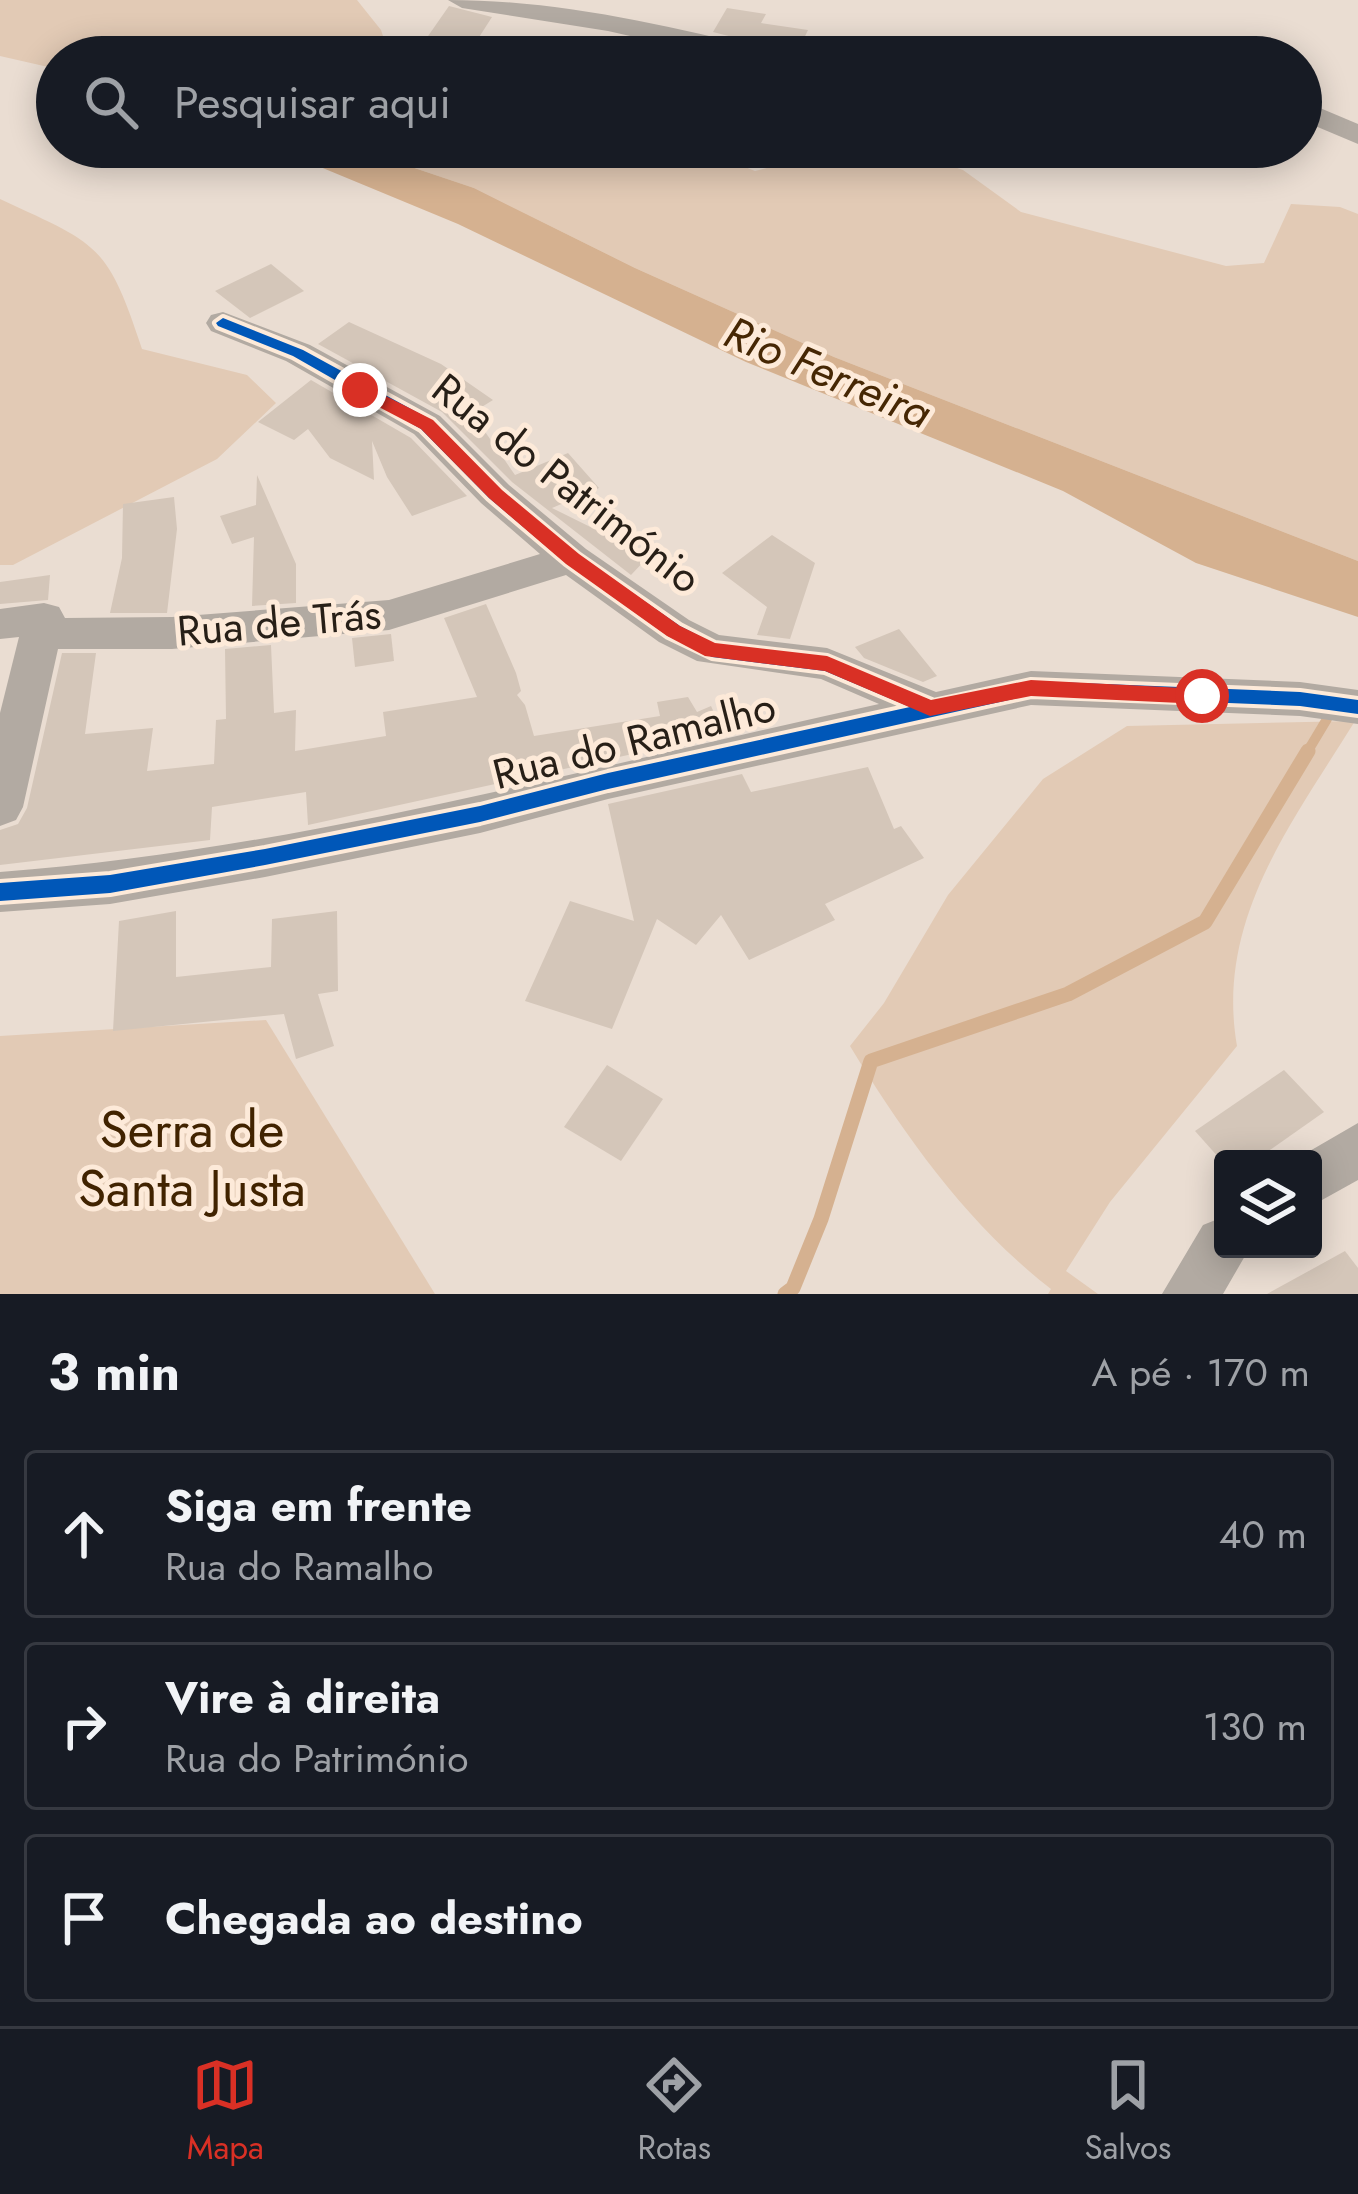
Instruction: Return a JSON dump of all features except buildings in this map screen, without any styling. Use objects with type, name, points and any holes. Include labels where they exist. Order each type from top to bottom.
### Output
[{"type":"street","points":[[462,0],[666,36]]},
{"type":"street","points":[[1322,119],[1358,135]]},
{"type":"street","name":"Rua do Património","points":[[224,322],[298,352],[427,424],[496,494],[572,559],[674,631],[712,650],[827,664],[930,708]]},
{"type":"street","name":"Rua de Trás","points":[[20,629],[172,633],[389,615],[572,559]]},
{"type":"street","points":[[0,807],[20,629]]},
{"type":"street","name":"Rua do Ramalho","points":[[0,892],[110,884],[265,857],[480,814],[1031,688],[1300,699],[1358,707]]},
{"type":"street","points":[[1322,1173],[1358,1149]]},
{"type":"street","points":[[1190,1294],[1214,1258]]},
{"type":"green space","points":[[0,0],[357,0],[383,36],[36,36],[36,64],[0,56]]},
{"type":"green space","points":[[414,168],[957,168],[1021,212],[1226,266],[1264,263],[1291,204],[1340,207],[1358,214],[1358,561],[834,357],[635,268],[474,188]]},
{"type":"green space","points":[[0,199],[59,227],[95,252],[119,287],[142,349],[247,375],[276,403],[217,459],[13,565],[0,565]]},
{"type":"green space","points":[[1355,721],[1284,835],[1248,915],[1237,956],[1233,1000],[1237,1046],[1110,1202],[1066,1271],[1098,1294],[1048,1294],[1051,1289],[992,1237],[940,1177],[850,1046],[884,1003],[948,895],[1043,779],[1127,726]]},
{"type":"green space","name":"Serra de Santa Justa","points":[[266,1020],[435,1294],[0,1294],[0,1036]]},
{"type":"water","name":"Rio Ferreira","points":[[323,168],[414,168],[474,188],[635,268],[834,357],[1358,561],[1358,617],[1196,563],[1063,491],[746,362],[458,224]]},
{"type":"waterway","points":[[1306,754],[1327,719]]},
{"type":"waterway","points":[[785,1294],[793,1288],[821,1219],[871,1061],[1068,994],[1205,922],[1308,751]]},
{"type":"cycle path","points":[[223,323],[298,353],[427,425],[495,494],[572,559],[674,631],[712,650],[827,664],[930,708]]},
{"type":"cycle path","points":[[0,892],[110,884],[265,857],[480,814],[608,781],[1031,688],[1300,699],[1358,707]]},
{"type":"route","points":[[360,390],[427,424],[496,494],[572,559],[674,631],[712,650],[827,664],[930,708],[1031,688],[1202,696]]}]
